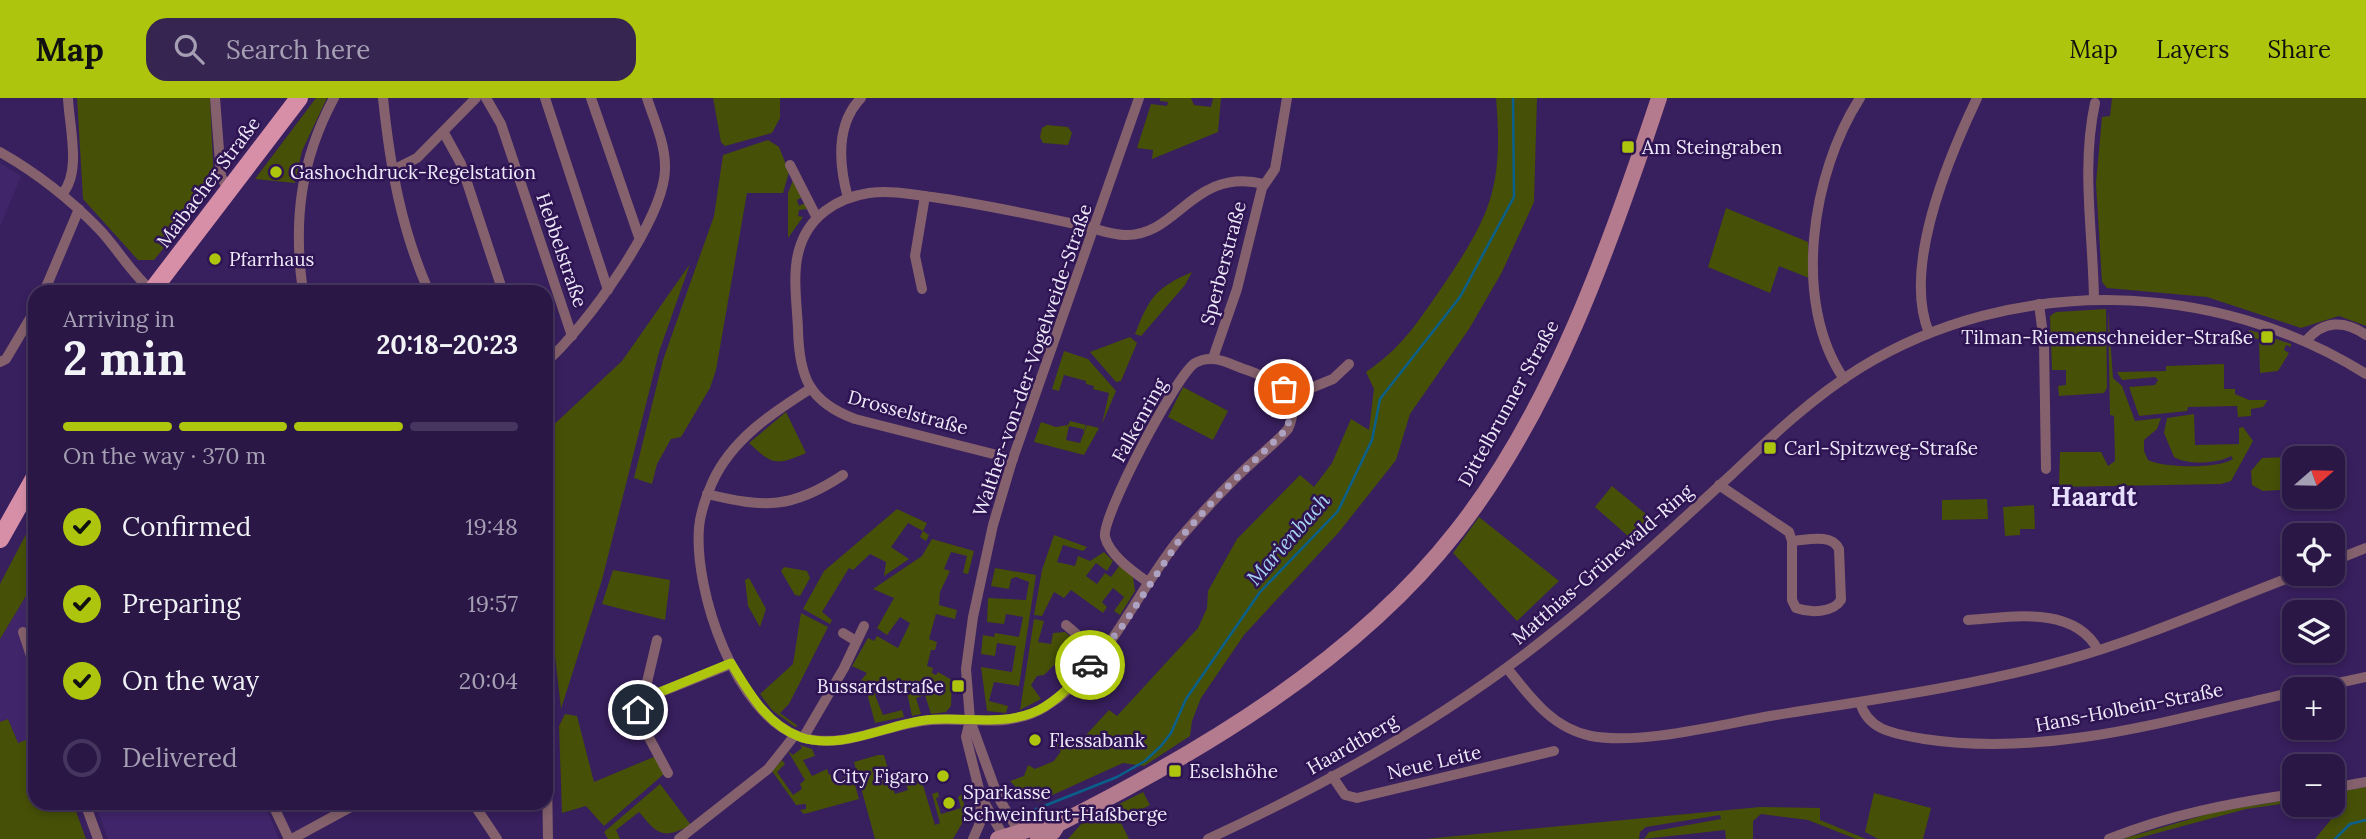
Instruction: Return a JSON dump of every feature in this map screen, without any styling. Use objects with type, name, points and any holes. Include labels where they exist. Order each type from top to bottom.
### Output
[{"type":"main road","name":"Maibacher Straße","points":[[156,285],[299,98]]},
{"type":"main road","points":[[0,539],[28,489]]},
{"type":"street","points":[[62,194],[70,184],[72,170],[68,98]]},
{"type":"street","points":[[215,98],[221,176],[228,190]]},
{"type":"street","points":[[302,285],[298,240],[300,186],[315,134],[334,98]]},
{"type":"street","points":[[383,98],[391,171],[407,235],[426,285]]},
{"type":"street","points":[[391,171],[409,164],[444,134],[476,98]]},
{"type":"street","name":"Hebbelstraße","points":[[486,98],[501,124],[572,336]]},
{"type":"street","points":[[545,98],[608,290]]},
{"type":"street","points":[[592,98],[639,237]]},
{"type":"street","points":[[553,355],[572,336],[608,290],[639,237],[663,185],[666,168],[647,98]]},
{"type":"street","points":[[848,198],[841,163],[842,139],[850,113],[861,98]]},
{"type":"street","name":"Walther-von-der-Vogelweide-Straße","points":[[1010,837],[970,720],[966,669],[973,617],[993,525],[1013,459],[1139,98]]},
{"type":"street","name":"Sperberstraße","points":[[1213,358],[1237,289],[1264,184],[1275,169],[1287,98]]},
{"type":"street","name":"Dittelbrunner Straße","points":[[1038,839],[1180,758],[1303,676],[1409,584],[1444,548],[1475,508],[1519,435],[1571,334],[1629,189],[1659,98]]},
{"type":"street","points":[[1844,379],[1827,346],[1818,304],[1815,227],[1828,161],[1840,131],[1860,98]]},
{"type":"street","points":[[1929,333],[1922,311],[1929,223],[1960,136],[1978,98]]},
{"type":"street","points":[[2094,299],[2088,178],[2095,103]]},
{"type":"street","points":[[444,134],[461,164],[501,285]]},
{"type":"street","points":[[0,152],[62,194],[79,209],[145,285]]},
{"type":"street","points":[[790,166],[817,218]]},
{"type":"street","points":[[1213,358],[1272,379],[1289,397],[1292,412],[1287,429],[1216,498],[1178,542],[1100,654],[1056,699],[1035,712],[1008,719],[909,723],[837,741],[799,736],[765,712],[731,663],[713,620],[701,567],[699,528],[707,494],[718,470],[740,442],[760,423],[810,389],[799,355],[797,258],[807,230],[817,218],[848,198],[877,192],[925,196],[1124,235],[1139,234],[1162,223],[1206,189],[1243,180],[1264,184]]},
{"type":"street","points":[[922,289],[915,256],[925,196]]},
{"type":"street","points":[[47,285],[79,209]]},
{"type":"street","name":"Matthias-Grünewald-Ring","points":[[2282,580],[2098,650],[1985,681],[1706,727],[1610,738],[1590,736],[1554,720],[1536,704],[1507,668],[1580,609],[1805,409],[1844,379],[1883,355],[1929,333],[1989,314],[2039,304],[2094,299],[2142,300],[2241,317],[2306,341],[2366,374]]},
{"type":"street","points":[[2039,304],[2044,343],[2046,469]]},
{"type":"street","points":[[0,362],[6,359],[28,322]]},
{"type":"street","points":[[2306,341],[2319,329],[2335,324],[2350,326],[2366,335]]},
{"type":"street","name":"Falkenring","points":[[1149,583],[1110,547],[1105,536],[1105,522],[1136,457],[1189,368],[1199,361],[1213,358]]},
{"type":"street","points":[[1289,397],[1333,379],[1349,364]]},
{"type":"street","name":"Drosselstraße","points":[[810,389],[832,409],[855,419],[1013,459]]},
{"type":"street","points":[[707,494],[777,504],[809,496],[843,475]]},
{"type":"street","points":[[1719,485],[1780,524],[1791,541],[1792,600],[1796,608],[1830,610],[1837,606],[1841,600],[1837,543],[1831,539],[1791,541]]},
{"type":"street","points":[[2345,556],[2366,548]]},
{"type":"street","points":[[1968,620],[2024,616],[2054,619],[2084,631],[2098,650]]},
{"type":"street","points":[[1066,625],[1100,654]]},
{"type":"street","points":[[679,839],[768,769],[799,736],[864,626]]},
{"type":"street","points":[[23,632],[28,647]]},
{"type":"street","points":[[843,633],[856,641]]},
{"type":"street","points":[[657,640],[638,710],[639,719],[668,774]]},
{"type":"street","points":[[643,699],[731,663]]},
{"type":"street","name":"Haardtberg","points":[[1208,839],[1332,776],[1507,668]]},
{"type":"street","points":[[2345,682],[2366,677]]},
{"type":"street","name":"Hans-Holbein-Straße","points":[[1860,702],[1872,725],[1900,734],[1943,742],[2043,744],[2140,727],[2282,695]]},
{"type":"street","name":"Walther-von-der-Vogelweide-Straße","points":[[970,720],[966,737],[981,797],[980,823],[973,839]]},
{"type":"street","name":"Neue Leite","points":[[1332,776],[1345,795],[1357,798],[1554,751]]},
{"type":"street","points":[[2345,786],[2366,782]]},
{"type":"street","points":[[2109,839],[2159,821],[2206,809],[2282,796]]},
{"type":"street","name":"Walther-von-der-Vogelweide-Straße","points":[[981,797],[1010,837]]},
{"type":"street","points":[[88,810],[98,839]]},
{"type":"street","points":[[276,810],[290,839],[345,810]]},
{"type":"street","points":[[478,810],[497,839]]},
{"type":"street","points":[[545,810],[545,838]]},
{"type":"street","name":"Dittelbrunner Straße","points":[[1010,837],[1050,822],[1062,827]]},
{"type":"shaded area","points":[[0,163],[21,176],[0,227]]},
{"type":"shaded area","points":[[28,593],[28,739],[18,743],[8,719],[0,722],[0,639]]},
{"type":"shaded area","points":[[98,810],[267,810],[279,839],[108,839]]},
{"type":"green space","points":[[77,98],[210,98],[214,183],[210,193],[206,192],[203,198],[197,195],[195,199],[200,203],[154,260],[138,260],[83,199]]},
{"type":"green space","points":[[316,98],[327,98],[302,151],[295,183],[255,179]]},
{"type":"green space","points":[[713,98],[780,98],[780,118],[772,133],[725,146],[721,142]]},
{"type":"green space","points":[[1160,98],[1191,98],[1194,105],[1211,107],[1213,98],[1221,98],[1218,132],[1152,159],[1153,150],[1137,148],[1151,104],[1167,106],[1168,102],[1160,101]]},
{"type":"green space","points":[[1496,98],[1537,98],[1534,202],[1502,272],[1469,329],[1410,414],[1396,460],[1339,532],[1244,635],[1201,698],[1192,721],[1190,736],[1144,766],[1123,763],[1037,802],[1035,798],[1026,798],[1010,781],[1024,776],[1028,765],[1035,769],[1054,761],[1061,751],[1055,746],[1058,742],[1074,748],[1109,710],[1117,716],[1198,628],[1207,608],[1208,591],[1237,539],[1300,475],[1314,487],[1332,463],[1351,419],[1369,430],[1374,389],[1366,372],[1398,346],[1422,316],[1481,223],[1495,181],[1498,130]]},
{"type":"green space","points":[[2112,98],[2366,98],[2366,326],[2339,316],[2301,328],[2207,297],[2107,288],[2102,282],[2096,183],[2102,117],[2110,116]]},
{"type":"green space","points":[[1047,125],[1068,127],[1072,133],[1068,145],[1043,143],[1040,137],[1042,128]]},
{"type":"green space","points":[[768,140],[779,147],[789,172],[783,193],[747,193],[716,370],[710,388],[681,437],[671,439],[657,464],[652,484],[634,478],[663,360],[714,216],[723,155]]},
{"type":"green space","points":[[793,180],[802,197],[797,200],[799,206],[805,203],[807,209],[799,210],[798,216],[803,217],[788,238],[788,193]]},
{"type":"green space","points":[[1726,208],[1808,242],[1809,278],[1779,266],[1770,293],[1708,267]]},
{"type":"green space","points":[[690,264],[659,352],[602,580],[561,709],[553,638],[553,425],[622,361]]},
{"type":"green space","points":[[1192,272],[1185,285],[1141,336],[1135,334],[1149,303],[1161,289]]},
{"type":"green space","points":[[2106,309],[2107,388],[2104,393],[2059,396],[2058,386],[2066,385],[2066,370],[2052,370],[2050,316],[2056,312]]},
{"type":"green space","points":[[2108,309],[2113,378],[2122,386],[2135,421],[2161,418],[2157,429],[2144,440],[2144,451],[2148,460],[2166,465],[2191,466],[2216,464],[2233,459],[2231,456],[2218,461],[2194,462],[2174,457],[2164,433],[2167,418],[2194,414],[2195,445],[2239,444],[2239,428],[2243,427],[2253,441],[2231,481],[2221,484],[2059,487],[2060,452],[2101,452],[2108,466],[2115,461],[2114,416],[2110,415]]},
{"type":"green space","points":[[2249,330],[2263,334],[2262,338],[2269,340],[2270,337],[2291,344],[2291,347],[2286,345],[2284,350],[2289,353],[2278,371],[2260,373],[2259,339],[2246,337]]},
{"type":"green space","points":[[1130,337],[1137,343],[1121,381],[1116,382],[1090,352]]},
{"type":"green space","points":[[1064,351],[1088,359],[1116,391],[1102,424],[1109,393],[1093,389],[1094,386],[1086,384],[1086,381],[1064,375],[1059,391],[1052,389]]},
{"type":"green space","points":[[2224,364],[2224,389],[2235,389],[2235,394],[2249,400],[2268,400],[2263,407],[2251,409],[2251,416],[2238,417],[2237,406],[2188,407],[2187,411],[2139,416],[2129,387],[2155,385],[2158,380],[2155,377],[2122,380],[2117,372],[2166,371],[2166,366]]},
{"type":"green space","points":[[1183,387],[1228,411],[1213,440],[1168,417]]},
{"type":"green space","points":[[786,412],[806,453],[788,460],[775,461],[763,456],[749,443]]},
{"type":"green space","points":[[1070,421],[1086,425],[1084,432],[1083,429],[1069,426],[1066,440],[1080,443],[1087,425],[1099,428],[1084,455],[1034,442],[1041,422],[1056,427],[1068,425]]},
{"type":"green space","points":[[2282,457],[2282,490],[2263,491],[2252,485],[2251,471],[2262,458]]},
{"type":"green space","points":[[1612,486],[1658,524],[1637,544],[1595,507]]},
{"type":"green space","points":[[1987,499],[1988,519],[1942,520],[1942,500]]},
{"type":"green space","points":[[2034,505],[2035,529],[2020,529],[2020,535],[2005,536],[2003,507]]},
{"type":"green space","points":[[897,509],[927,523],[923,531],[908,523],[891,547],[909,559],[884,576],[886,562],[870,554],[853,570],[849,568],[822,612],[832,620],[830,624],[803,609],[824,571]]},
{"type":"green space","points":[[1479,517],[1559,581],[1517,621],[1453,553]]},
{"type":"green space","points":[[28,530],[28,593],[0,639],[0,584]]},
{"type":"green space","points":[[923,531],[929,535],[926,541],[920,537]]},
{"type":"green space","points":[[1054,535],[1087,547],[1083,551],[1063,545],[1057,562],[1075,566],[1078,556],[1090,561],[1104,552],[1113,561],[1107,571],[1096,563],[1086,576],[1097,584],[1105,573],[1111,577],[1120,565],[1133,577],[1135,591],[1120,615],[1114,611],[1124,597],[1113,588],[1102,602],[1107,607],[1103,613],[1071,590],[1064,598],[1054,592],[1042,616],[1034,615],[1042,570]]},
{"type":"green space","points":[[932,539],[974,551],[968,574],[963,573],[967,556],[951,552],[944,569],[950,571],[940,592],[939,605],[957,610],[955,619],[936,614],[929,639],[937,642],[935,650],[931,650],[927,666],[933,668],[932,673],[936,675],[938,672],[952,680],[951,706],[946,712],[931,714],[925,695],[916,698],[921,714],[912,716],[908,697],[898,683],[893,685],[894,690],[875,695],[883,715],[902,710],[904,717],[875,723],[864,682],[859,683],[867,673],[852,666],[868,638],[874,641],[877,636],[898,648],[910,623],[900,617],[887,635],[877,628],[894,598],[873,589],[922,556]]},
{"type":"green space","points":[[784,567],[807,571],[810,578],[800,596],[795,595],[781,571]]},
{"type":"green space","points":[[995,568],[1036,575],[1019,686],[994,682],[989,701],[1008,706],[1006,713],[987,711],[981,667],[1012,672],[1016,646],[997,643],[995,656],[981,654],[983,635],[994,637],[995,633],[1019,637],[1023,617],[1006,614],[1004,624],[987,622],[988,598],[1026,600],[1029,582],[1016,577],[1011,579],[1009,589],[991,586]]},
{"type":"green space","points":[[613,570],[670,580],[665,620],[602,604]]},
{"type":"green space","points":[[749,578],[766,609],[760,627],[748,606],[745,580]]},
{"type":"green space","points":[[801,613],[828,627],[789,704],[780,713],[798,726],[795,727],[772,710],[760,694],[793,664]]},
{"type":"green space","points":[[1034,619],[1044,621],[1038,642],[1051,644],[1053,633],[1065,632],[1086,650],[1084,652],[1072,642],[1062,653],[1073,664],[1065,672],[1056,663],[1044,675],[1037,676],[1031,685],[1041,699],[1020,710]]},
{"type":"green space","points":[[565,714],[577,716],[594,782],[656,756],[665,773],[604,826],[586,806],[562,813],[559,726]]},
{"type":"green space","points":[[8,719],[18,743],[28,739],[28,810],[76,810],[86,839],[0,839],[0,722]]},
{"type":"green space","points":[[800,745],[812,749],[815,756],[803,760],[812,776],[827,769],[829,775],[833,774],[834,781],[838,782],[851,771],[859,799],[804,814],[800,810],[806,809],[806,804],[796,805],[772,771],[782,760],[785,764],[777,772],[793,795],[802,789],[800,784],[805,780],[788,751],[793,755],[802,748]]},
{"type":"green space","points":[[884,755],[895,794],[908,790],[905,781],[918,778],[919,772],[935,825],[940,823],[932,794],[938,792],[939,797],[936,798],[941,814],[961,808],[958,797],[963,793],[965,818],[953,839],[875,839],[854,762]]},
{"type":"green space","points":[[660,784],[691,825],[674,832],[662,833],[639,812],[616,830],[620,839],[608,839],[604,832]]},
{"type":"green space","points":[[2366,787],[2366,839],[2315,839],[2333,817],[2345,817],[2345,791]]},
{"type":"green space","points":[[1143,792],[1150,805],[1120,821],[1129,839],[1068,839],[1082,823]]},
{"type":"green space","points":[[1874,793],[1931,808],[1923,839],[1878,839],[1865,832]]},
{"type":"green space","points":[[2282,801],[2282,804],[2246,809],[2135,839],[2122,839],[2218,811]]},
{"type":"green space","points":[[1760,807],[1820,808],[1820,820],[1866,839],[1856,839],[1808,820],[1761,814],[1753,821],[1753,839],[1726,839],[1725,830],[1644,839],[1649,832],[1721,819],[1720,815],[1646,827],[1640,832],[1639,839],[1425,839]]},
{"type":"waterway","name":"Marienbach","points":[[1029,812],[1117,777],[1145,761],[1161,746],[1171,733],[1186,699],[1260,592],[1338,511],[1372,440],[1380,399],[1460,297],[1514,197],[1513,98]]},
{"type":"waterway","points":[[2335,839],[2350,824],[2366,820]]},
{"type":"way so far","points":[[1090,665],[1124,624],[1182,536],[1248,466],[1283,435],[1292,417],[1292,403],[1284,389]]},
{"type":"place","name":"Am Steingraben","points":[[1628,147]]},
{"type":"place","name":"Gashochdruck-Regelstation","points":[[276,172]]},
{"type":"place","name":"Pfarrhaus","points":[[215,259]]},
{"type":"place","name":"Tilman-Riemenschneider-Straße","points":[[2267,337]]},
{"type":"place","name":"Carl-Spitzweg-Straße","points":[[1770,448]]},
{"type":"place","name":"Bussardstraße","points":[[958,686]]},
{"type":"place","name":"Flessabank","points":[[1035,740]]},
{"type":"place","name":"Eselshöhe","points":[[1175,771]]},
{"type":"place","name":"City Figaro","points":[[943,776]]},
{"type":"place","name":"Sparkasse Schweinfurt-Haßberge","points":[[949,803]]},
{"type":"district","name":"Haardt","points":[[2094,496]]},
{"type":"route","points":[[638,710],[643,699],[731,663],[752,696],[776,723],[803,738],[837,741],[887,727],[928,720],[985,722],[1016,718],[1049,704],[1090,665]]}]
